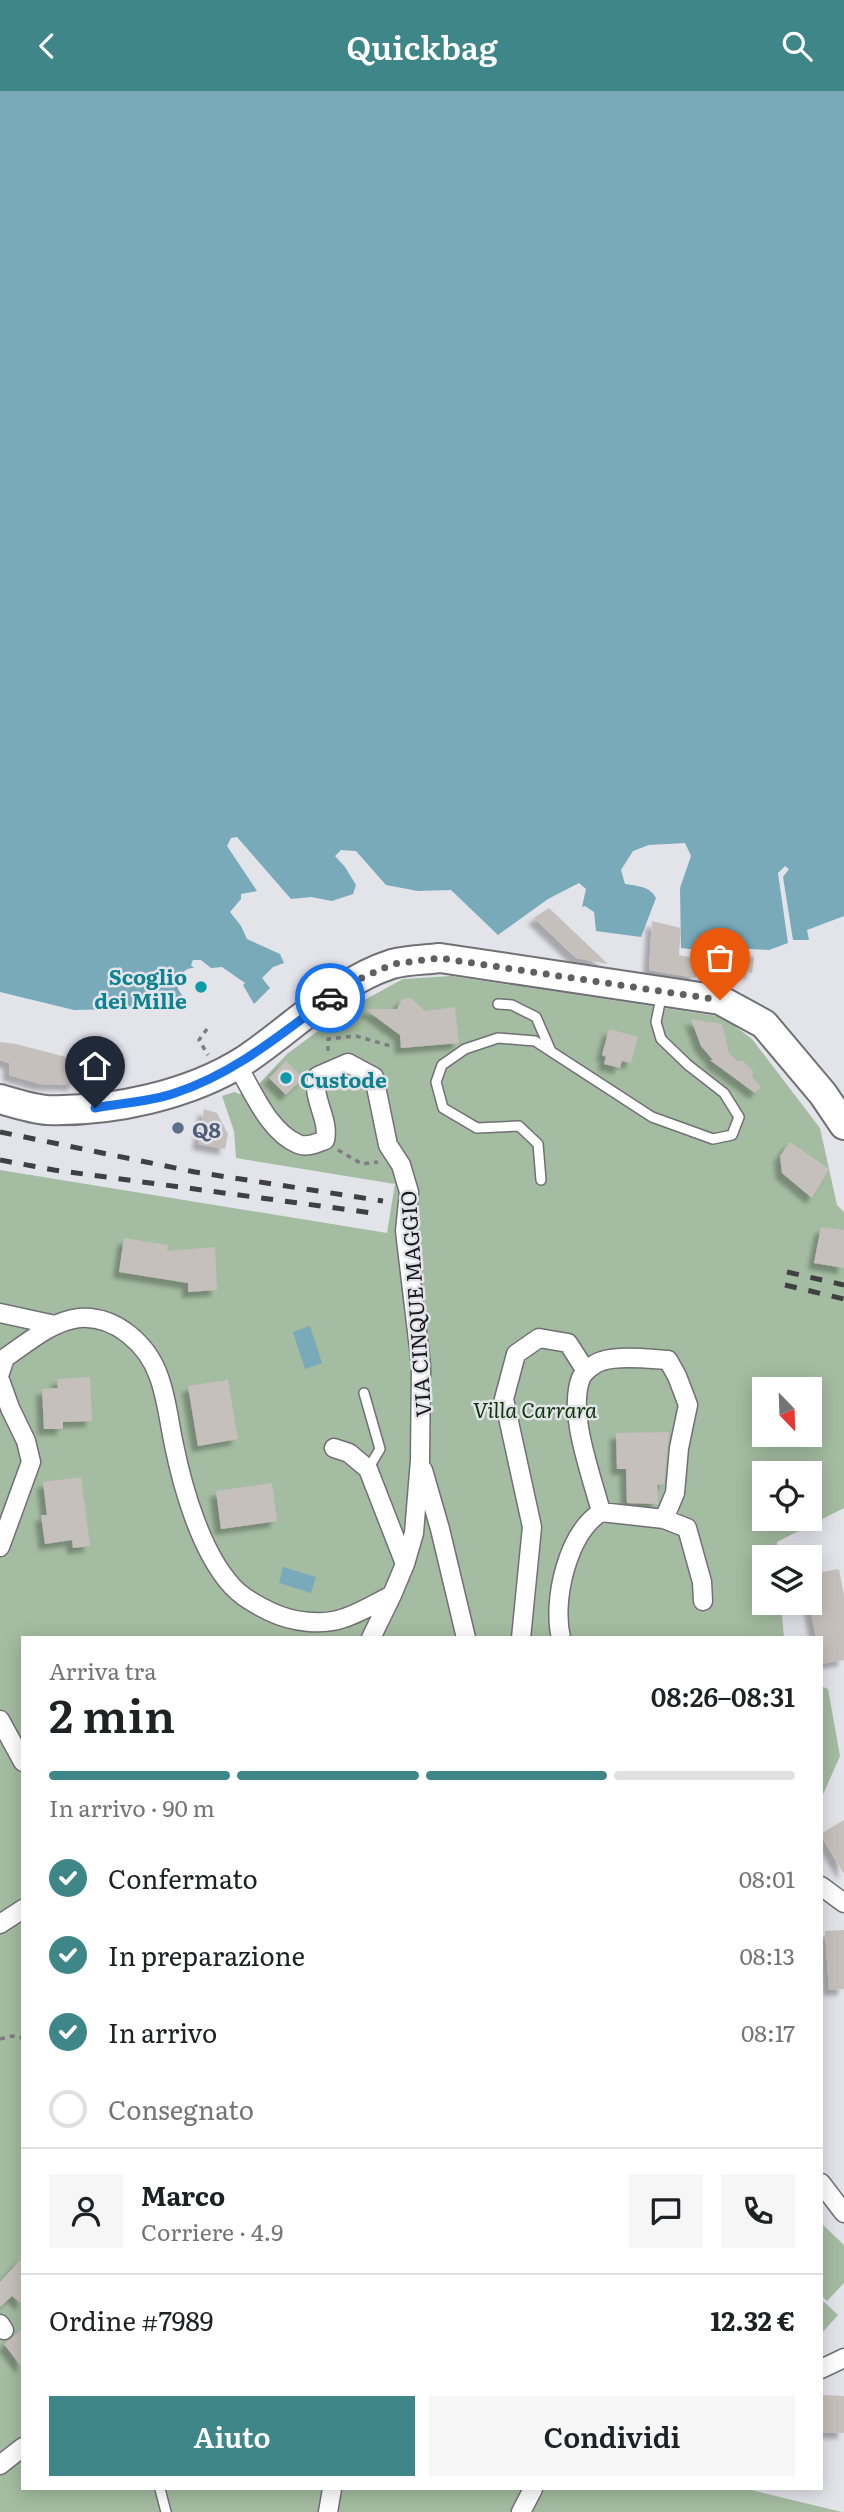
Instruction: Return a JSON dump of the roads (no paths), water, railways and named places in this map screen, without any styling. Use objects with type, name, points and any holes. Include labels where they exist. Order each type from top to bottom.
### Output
[{"type":"main road","points":[[0,1099],[44,1110],[95,1108],[172,1095],[211,1080],[237,1065],[348,984],[393,964],[439,958],[720,1000],[764,1024],[823,1094],[844,1125]]},
{"type":"main road","points":[[823,1094],[844,1135]]},
{"type":"street","name":"VIA CINQUE MAGGIO","points":[[237,1065],[273,1125],[300,1145],[312,1145],[325,1140],[327,1130],[315,1084],[318,1076],[348,1063],[374,1077],[388,1145],[401,1165],[409,1192],[405,1231],[421,1365],[420,1460],[414,1532],[405,1564],[372,1636]]},
{"type":"street","points":[[0,1313],[55,1325]]},
{"type":"street","points":[[0,1373],[5,1357],[55,1325],[79,1318],[105,1321],[136,1339],[150,1357],[159,1377],[174,1446],[199,1527],[211,1556],[232,1586],[256,1605],[284,1619],[320,1622],[343,1619],[392,1595]]},
{"type":"street","points":[[521,1636],[533,1527],[504,1399],[516,1354],[539,1338],[568,1343],[586,1371]]},
{"type":"street","points":[[601,1512],[580,1430],[577,1398],[582,1377],[586,1371],[603,1361],[668,1360],[688,1405],[678,1448],[675,1493],[664,1519]]},
{"type":"street","points":[[0,1380],[26,1441],[31,1462],[0,1547]]},
{"type":"street","points":[[334,1448],[349,1453],[368,1469],[405,1564]]},
{"type":"street","name":"VIA CINQUE MAGGIO","points":[[420,1460],[466,1636]]},
{"type":"street","points":[[560,1636],[557,1622],[565,1566],[589,1520],[601,1512],[664,1519],[687,1528],[702,1582],[703,1601]]},
{"type":"street","points":[[0,1720],[21,1758]]},
{"type":"street","points":[[823,1887],[844,1903]]},
{"type":"street","points":[[0,1924],[21,1910]]},
{"type":"street","points":[[823,2186],[844,2213]]},
{"type":"street","points":[[823,2368],[844,2358]]},
{"type":"street","points":[[0,2465],[21,2449]]},
{"type":"street","points":[[328,2512],[332,2490]]},
{"type":"street","points":[[521,2512],[532,2490]]},
{"type":"lane","points":[[541,1179],[538,1144],[519,1126],[477,1128],[443,1108],[436,1082],[442,1065],[465,1049],[498,1038],[535,1041],[652,1117],[713,1139],[732,1135],[739,1117],[724,1093],[688,1065],[661,1039],[656,1022],[663,992]]},
{"type":"lane","points":[[498,1004],[512,1005],[536,1017],[551,1051]]},
{"type":"lane","points":[[364,1393],[380,1450],[368,1469]]},
{"type":"lane","points":[[160,2490],[166,2512]]},
{"type":"water","points":[[0,91],[844,91],[844,916],[807,930],[809,940],[793,940],[783,877],[789,869],[785,866],[778,873],[788,943],[769,950],[733,948],[732,954],[681,948],[680,888],[691,856],[685,843],[649,845],[633,851],[621,870],[625,884],[647,889],[656,898],[641,937],[596,931],[594,912],[582,907],[586,889],[579,883],[548,899],[498,935],[451,890],[418,891],[386,885],[356,851],[341,850],[335,856],[356,885],[353,894],[332,901],[311,897],[291,899],[237,837],[231,838],[227,846],[257,891],[241,894],[241,899],[230,912],[247,939],[280,954],[284,963],[273,967],[262,978],[270,988],[254,1004],[243,985],[245,983],[222,967],[211,968],[201,960],[193,960],[191,965],[194,968],[182,974],[178,989],[184,998],[121,1009],[74,1010],[0,992]]},
{"type":"water","points":[[310,1326],[322,1363],[305,1369],[293,1332]]},
{"type":"water","points":[[283,1567],[316,1577],[311,1593],[279,1583]]},
{"type":"railway","points":[[0,1132],[195,1172],[383,1201]]},
{"type":"railway","points":[[0,1160],[54,1170],[380,1214]]},
{"type":"railway","points":[[787,1272],[844,1285]]},
{"type":"railway","points":[[785,1285],[844,1299]]},
{"type":"place","name":"Scoglio dei Mille","points":[[201,987]]},
{"type":"place","name":"Custode","points":[[286,1078]]},
{"type":"place","name":"Q8","points":[[178,1128]]},
{"type":"park label","name":"Villa Carrara","points":[[535,1408]]}]
